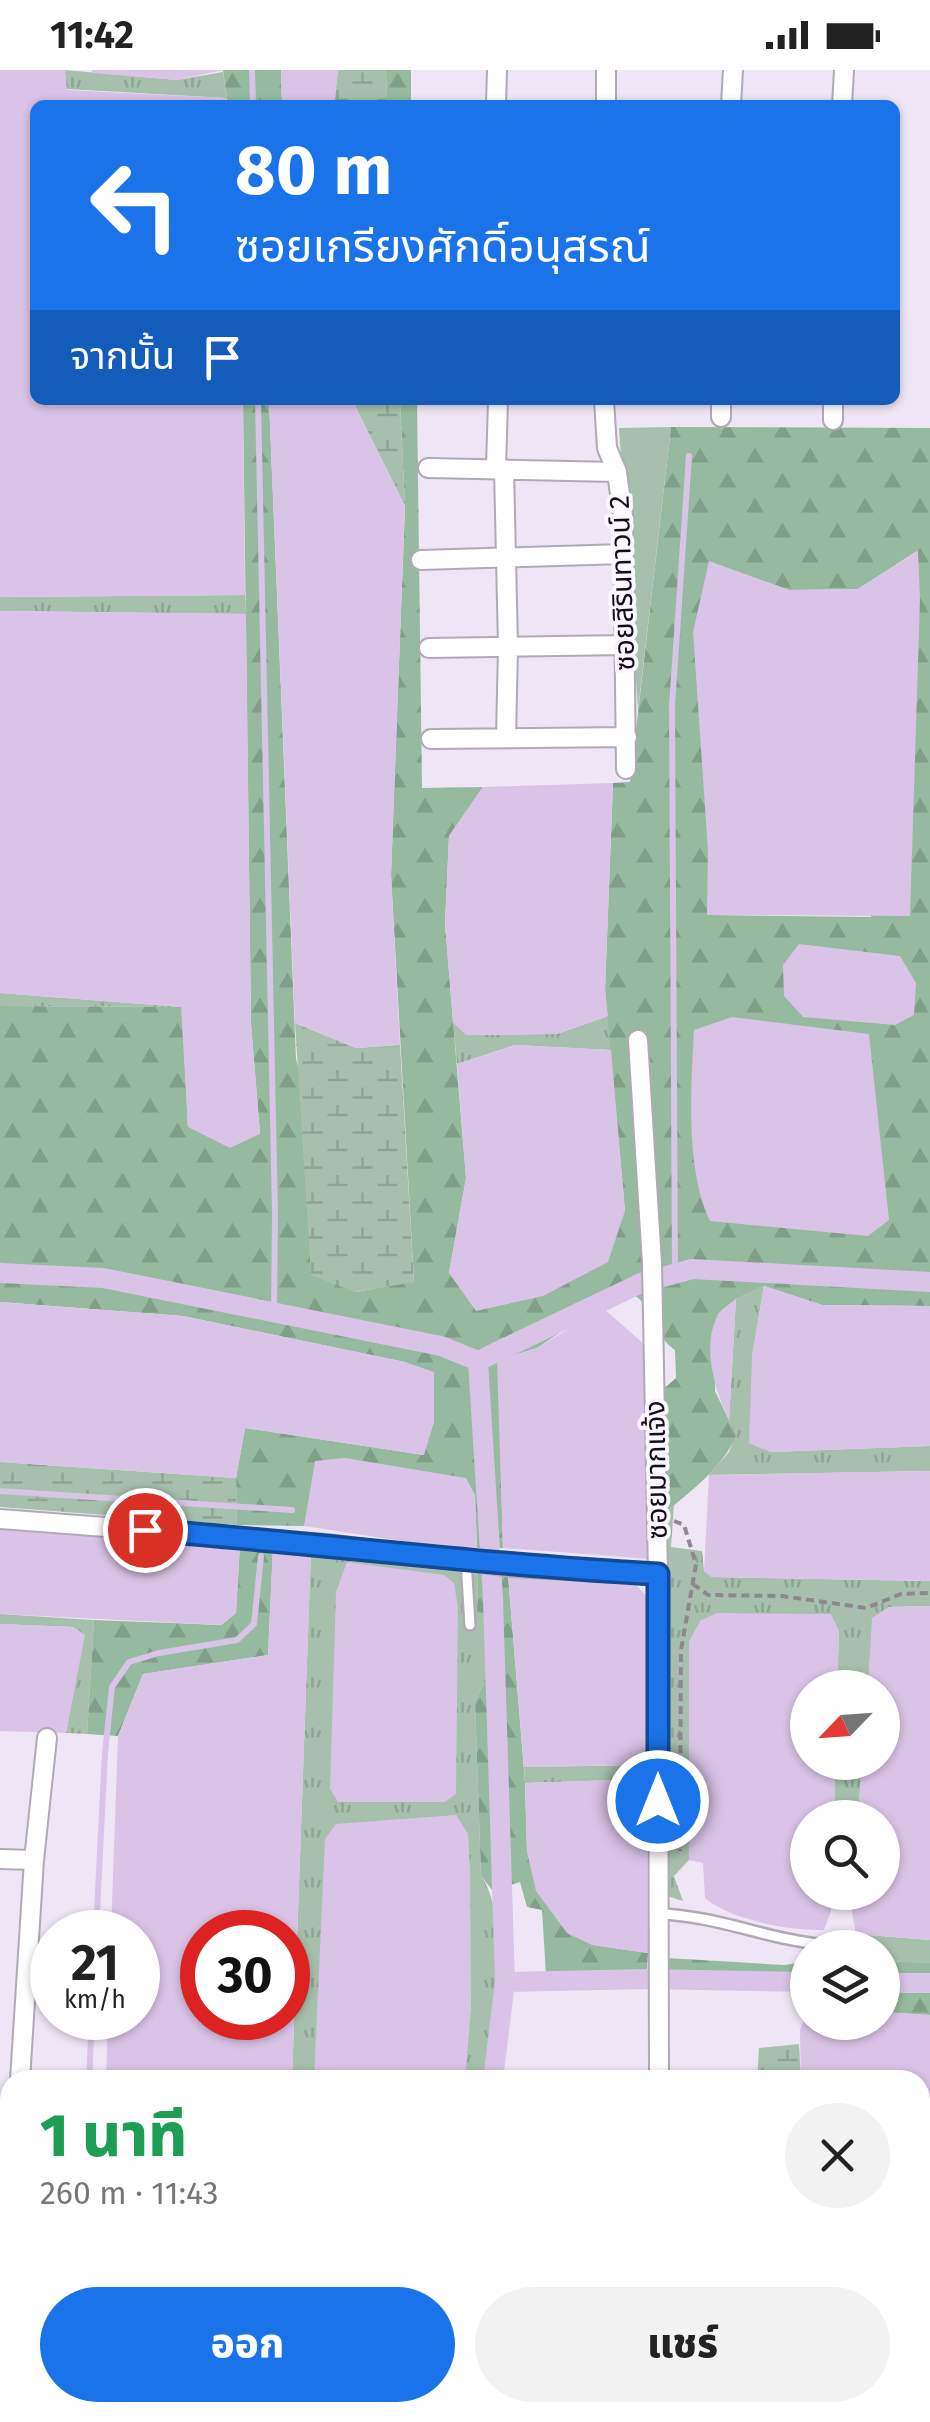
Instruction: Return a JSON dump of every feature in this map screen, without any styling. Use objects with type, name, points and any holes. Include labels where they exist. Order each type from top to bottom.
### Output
[{"type":"street","points":[[496,70],[496,100]]},
{"type":"street","points":[[604,100],[606,70]]},
{"type":"street","points":[[731,100],[732,70]]},
{"type":"street","points":[[842,100],[844,70]]},
{"type":"street","points":[[498,405],[508,648],[506,737]]},
{"type":"street","name":"ซอยสิรินทาวน์ 2","points":[[604,405],[607,448],[617,472],[624,554],[626,769]]},
{"type":"street","points":[[833,405],[833,420]]},
{"type":"street","points":[[428,468],[617,472]]},
{"type":"street","points":[[421,560],[624,554]]},
{"type":"street","points":[[430,648],[625,646]]},
{"type":"street","points":[[431,739],[627,737]]},
{"type":"street","name":"ซอยมากแจ้ง","points":[[638,1040],[652,1263],[658,1574],[659,2070]]},
{"type":"street","points":[[0,1520],[327,1544],[512,1566],[658,1574]]},
{"type":"street","points":[[21,2070],[34,1860],[47,1738]]},
{"type":"street","points":[[0,1859],[34,1860]]},
{"type":"lane","points":[[470,1625],[472,1562]]},
{"type":"lane","points":[[659,1914],[702,1916],[790,1940]]},
{"type":"path","points":[[657,1515],[684,1525],[696,1564],[681,1650],[680,1851]]},
{"type":"path","points":[[693,1584],[708,1595],[782,1596],[866,1608],[900,1594],[930,1593]]},
{"type":"green space","points":[[65,70],[177,80],[223,72],[227,98],[66,89]]},
{"type":"green space","points":[[223,70],[281,70],[282,100],[227,100]]},
{"type":"green space","points":[[338,70],[386,70],[387,100],[335,100]]},
{"type":"green space","points":[[386,70],[411,70],[411,100],[387,100]]},
{"type":"green space","points":[[243,405],[269,405],[296,1059],[356,1292],[414,1281],[391,875],[405,507],[400,405],[417,405],[422,788],[483,787],[449,836],[445,924],[466,1178],[449,1273],[625,1211],[605,990],[613,783],[630,782],[671,427],[930,428],[930,1306],[822,1305],[764,1286],[736,1299],[718,1314],[715,1391],[736,1435],[715,1468],[666,1512],[662,1505],[660,1392],[676,1378],[675,1350],[645,1306],[632,1294],[583,1317],[537,1348],[498,1360],[503,1548],[477,1548],[475,1495],[308,1512],[304,1526],[237,1525],[236,1478],[245,1428],[424,1455],[405,1362],[183,1316],[0,1302],[0,1006],[182,1007],[188,1127],[260,1133],[251,1024]],"holes":[[[917,551],[871,917],[708,915],[709,562],[789,590],[858,589]]]},
{"type":"green space","points":[[354,405],[400,405],[405,506]]},
{"type":"green space","points":[[671,427],[638,710],[619,428]]},
{"type":"green space","points":[[245,595],[246,614],[0,611],[0,597]]},
{"type":"green space","points":[[0,993],[182,1007],[0,1006]]},
{"type":"green space","points":[[608,1016],[611,1050],[515,1045],[457,1064],[453,1022],[467,1035],[557,1034]]},
{"type":"green space","points":[[295,1023],[356,1048],[400,1045],[414,1282],[355,1292],[311,1275]]},
{"type":"green space","points":[[764,1286],[752,1357],[770,1452],[930,1446],[930,1471],[709,1475],[729,1452],[735,1435],[729,1420],[736,1299]]},
{"type":"green space","points":[[0,1462],[236,1478],[237,1525],[0,1507]]},
{"type":"green space","points":[[662,1505],[667,1511],[674,1505],[671,1547],[702,1551],[704,1571],[712,1577],[930,1581],[930,1606],[889,1607],[873,1618],[869,1670],[838,1670],[839,1631],[701,1620],[689,1642],[689,1860],[674,1876],[683,1901],[664,1895]]},
{"type":"green space","points":[[240,1544],[273,1547],[268,1655],[143,1674],[118,1736],[87,1734],[94,1620],[221,1625],[236,1613]]},
{"type":"green space","points":[[311,1550],[478,1574],[477,1610],[488,1617],[488,1676],[475,1701],[481,1876],[495,1917],[499,1974],[491,2070],[292,2070],[293,2040],[310,2040],[310,1910],[298,1910]]},
{"type":"green space","points":[[478,1574],[508,1575],[527,1852],[593,1945],[648,1953],[646,1986],[546,1975],[542,1910],[527,1907],[520,1882],[493,1891],[481,1876],[475,1701],[488,1676],[488,1617],[477,1611]]},
{"type":"green space","points":[[0,1614],[94,1620],[87,1734],[66,1733],[84,1635],[73,1627],[0,1624]]},
{"type":"green space","points":[[647,1765],[647,1779],[525,1783],[524,1767]]},
{"type":"green space","points":[[835,1780],[861,1780],[859,1800],[834,1800]]},
{"type":"green space","points":[[900,1938],[930,1940],[930,1963],[900,1962]]},
{"type":"green space","points":[[667,1958],[790,1964],[790,1989],[671,1984]]},
{"type":"green space","points":[[900,1962],[930,1963],[930,2015],[900,2013]]},
{"type":"green space","points":[[799,2044],[800,2070],[758,2070],[759,2048]]},
{"type":"shaded area","points":[[0,70],[65,70],[67,90],[227,98],[30,100],[30,405],[243,405],[245,595],[0,597]]},
{"type":"shaded area","points":[[91,70],[223,70],[177,80]]},
{"type":"shaded area","points":[[281,70],[338,70],[335,100],[282,100]]},
{"type":"shaded area","points":[[269,405],[354,405],[405,506],[391,875],[400,1045],[356,1048],[295,1023]]},
{"type":"shaded area","points":[[918,551],[920,599],[910,916],[707,915],[708,851],[693,632],[709,561],[789,590],[858,589]]},
{"type":"shaded area","points":[[0,611],[246,614],[251,1024],[260,1134],[230,1148],[188,1127],[181,1007],[0,993]]},
{"type":"shaded area","points":[[613,783],[605,990],[608,1016],[557,1034],[466,1035],[453,1022],[445,924],[449,836],[483,787]]},
{"type":"shaded area","points":[[799,944],[900,956],[916,983],[914,1015],[895,1025],[803,1017],[784,996],[783,965]]},
{"type":"shaded area","points":[[732,1017],[869,1034],[889,1220],[868,1236],[710,1221],[693,1153],[694,1030]]},
{"type":"shaded area","points":[[515,1045],[611,1050],[625,1211],[608,1262],[543,1296],[476,1311],[449,1273],[466,1178],[457,1064]]},
{"type":"shaded area","points":[[764,1286],[822,1305],[930,1306],[930,1446],[770,1452],[749,1443],[752,1357]]},
{"type":"shaded area","points":[[736,1299],[729,1420],[710,1354],[718,1315]]},
{"type":"shaded area","points":[[0,1302],[183,1316],[405,1362],[434,1372],[434,1422],[424,1455],[245,1428],[236,1478],[0,1462]]},
{"type":"shaded area","points":[[603,1308],[645,1345],[650,1559],[503,1548],[497,1361],[537,1348]]},
{"type":"shaded area","points":[[345,1458],[466,1478],[475,1495],[477,1548],[428,1545],[304,1526],[315,1461]]},
{"type":"shaded area","points":[[930,1471],[930,1581],[712,1577],[704,1571],[709,1475]]},
{"type":"shaded area","points":[[0,1529],[240,1544],[236,1613],[220,1625],[0,1614]]},
{"type":"shaded area","points":[[273,1547],[311,1550],[298,1910],[180,1910],[180,2040],[293,2040],[292,2070],[106,2070],[107,2040],[160,2040],[160,1910],[112,1910],[118,1736],[143,1674],[268,1655]]},
{"type":"shaded area","points":[[347,1562],[444,1575],[454,1583],[458,1608],[456,1794],[445,1802],[338,1802],[330,1789],[336,1592]]},
{"type":"shaded area","points":[[508,1575],[631,1580],[647,1596],[647,1765],[524,1767]]},
{"type":"shaded area","points":[[930,1606],[930,1940],[900,1938],[900,1930],[855,1930],[852,1913],[900,1910],[900,1800],[859,1800],[861,1780],[900,1780],[900,1670],[869,1670],[872,1618],[889,1607]]},
{"type":"shaded area","points":[[717,1613],[831,1614],[839,1631],[838,1670],[790,1670],[790,1780],[835,1780],[834,1800],[790,1800],[790,1910],[831,1910],[824,1930],[761,1923],[716,1906],[705,1898],[703,1863],[689,1860],[689,1642],[701,1620]]},
{"type":"shaded area","points":[[0,1624],[73,1627],[85,1635],[66,1733],[0,1731]]},
{"type":"shaded area","points":[[647,1779],[648,1953],[592,1945],[567,1933],[536,1891],[527,1852],[525,1783]]},
{"type":"shaded area","points":[[456,1815],[468,1834],[471,2008],[466,2070],[314,2070],[325,1839],[336,1824]]},
{"type":"shaded area","points":[[900,2013],[930,2015],[930,2070],[801,2070],[800,2040],[900,2040]]},
{"type":"waterway","points":[[252,70],[253,100]]},
{"type":"waterway","points":[[258,405],[274,1312]]},
{"type":"waterway","points":[[675,1273],[672,706],[689,456]]},
{"type":"waterway","points":[[478,1361],[641,1283],[692,1269],[930,1282]]},
{"type":"waterway","points":[[0,1273],[103,1278],[441,1346],[478,1361],[493,1599],[505,1982],[494,2070]]},
{"type":"waterway","points":[[0,1491],[292,1510]]},
{"type":"waterway","points":[[97,1910],[112,1687],[129,1662],[237,1640],[254,1624],[261,1556]]},
{"type":"waterway","points":[[505,1982],[790,1982]]},
{"type":"waterway","points":[[900,1983],[930,1983]]},
{"type":"waterway","points":[[89,2070],[91,2040]]},
{"type":"route","points":[[145,1530],[327,1544],[512,1566],[658,1574],[658,1801]]}]
